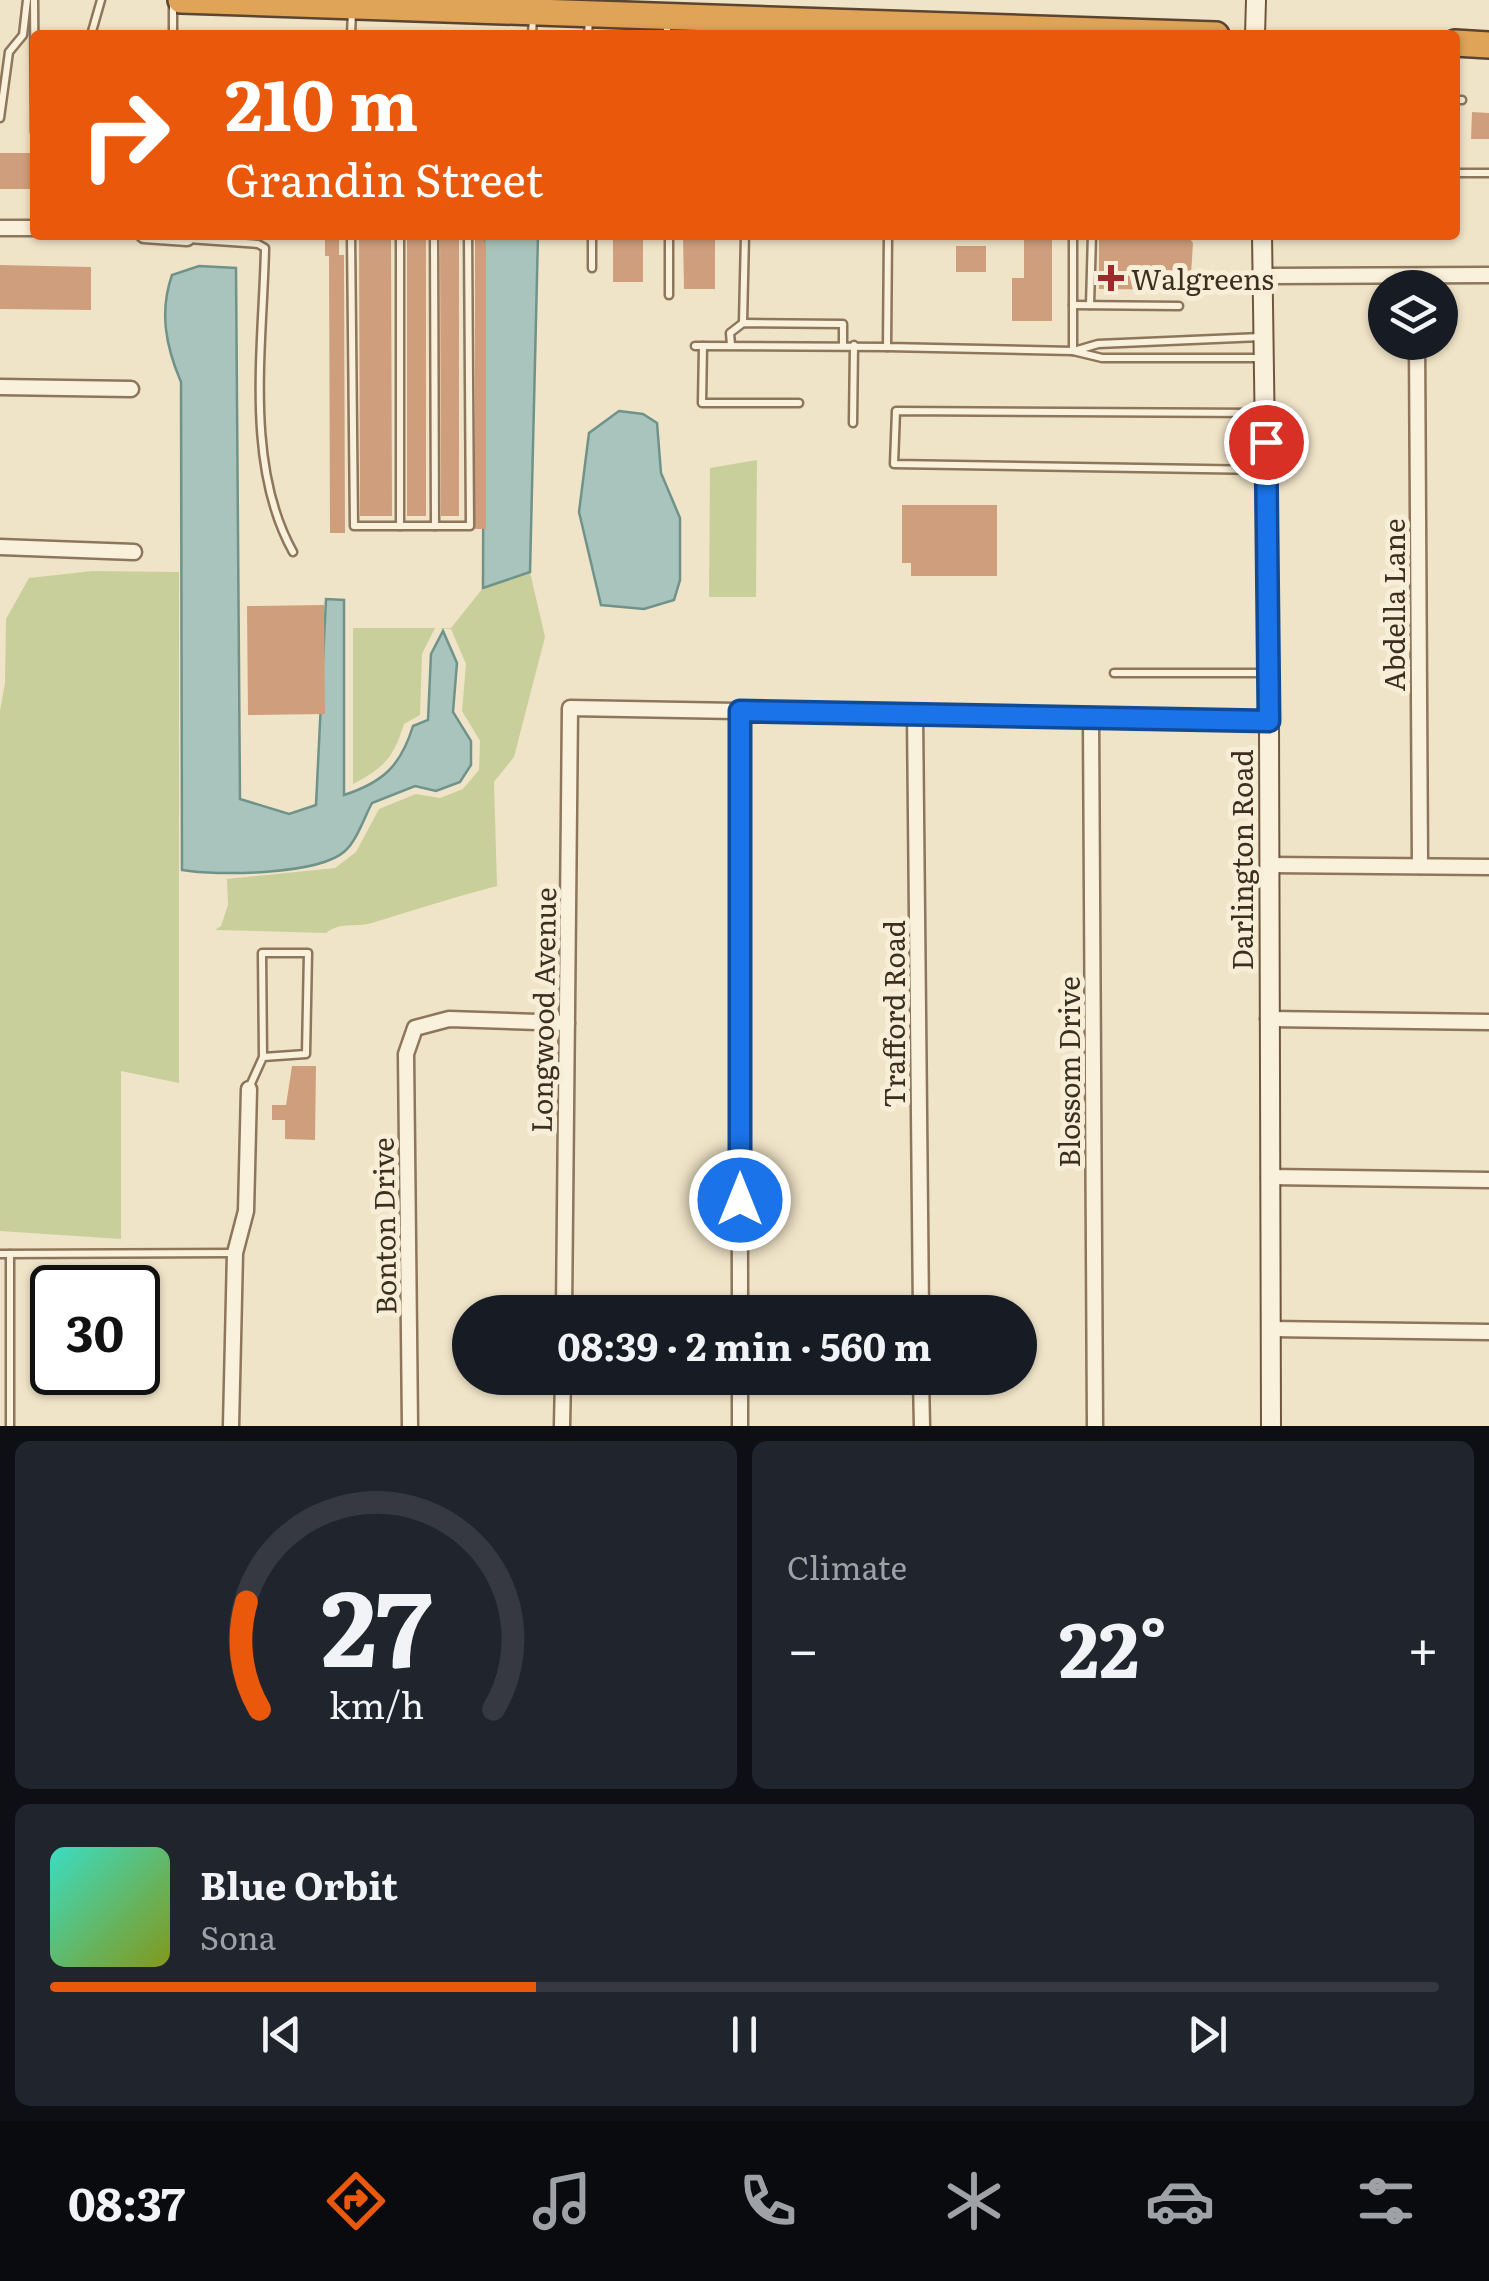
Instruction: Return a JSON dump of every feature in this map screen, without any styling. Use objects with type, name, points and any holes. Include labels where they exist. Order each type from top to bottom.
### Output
[{"type":"highway","points":[[181,0],[355,2],[533,22],[588,23],[621,12],[696,0]]},
{"type":"highway","points":[[621,12],[667,25],[961,30]]},
{"type":"highway","points":[[1460,44],[1489,44]]},
{"type":"street","points":[[1255,30],[1256,0]]},
{"type":"street","points":[[0,228],[30,228]]},
{"type":"street","name":"Darlington Road","points":[[1262,240],[1269,673],[1271,1426]]},
{"type":"street","points":[[1458,278],[1489,275]]},
{"type":"street","points":[[1265,276],[1368,280]]},
{"type":"street","name":"Abdella Lane","points":[[1417,360],[1420,866]]},
{"type":"street","points":[[0,387],[131,389]]},
{"type":"street","points":[[0,547],[134,552]]},
{"type":"street","name":"Longwood Avenue","points":[[564,1295],[570,708],[740,711]]},
{"type":"street","points":[[740,1295],[740,711],[1269,721]]},
{"type":"street","name":"Trafford Road","points":[[916,714],[920,1295]]},
{"type":"street","name":"Blossom Drive","points":[[1092,718],[1095,1426]]},
{"type":"street","points":[[1269,865],[1489,866]]},
{"type":"street","name":"Bonton Drive","points":[[410,1426],[406,1054],[415,1028],[449,1019],[567,1024]]},
{"type":"street","points":[[1268,1019],[1489,1022]]},
{"type":"street","points":[[231,1426],[235,1253],[246,1211],[248,1090]]},
{"type":"street","points":[[1270,1177],[1489,1180]]},
{"type":"street","points":[[1271,1329],[1489,1332]]},
{"type":"street","points":[[562,1426],[563,1395]]},
{"type":"street","points":[[740,1395],[740,1426]]},
{"type":"street","points":[[921,1395],[922,1426]]},
{"type":"lane","points":[[0,118],[9,52],[22,35],[30,0]]},
{"type":"lane","points":[[30,0],[31,30]]},
{"type":"lane","points":[[93,30],[102,0]]},
{"type":"lane","points":[[173,0],[173,30]]},
{"type":"lane","points":[[352,30],[355,2]]},
{"type":"lane","points":[[1460,173],[1489,174]]},
{"type":"lane","points":[[211,240],[265,248],[262,436],[276,521],[294,552]]},
{"type":"lane","points":[[351,240],[354,526],[470,526],[468,240]]},
{"type":"lane","points":[[400,240],[400,526]]},
{"type":"lane","points":[[434,240],[435,526]]},
{"type":"lane","points":[[592,240],[592,268]]},
{"type":"lane","points":[[669,240],[669,294]]},
{"type":"lane","points":[[744,323],[745,240]]},
{"type":"lane","points":[[886,347],[888,240]]},
{"type":"lane","points":[[1073,240],[1073,351]]},
{"type":"lane","points":[[1090,305],[1092,240]]},
{"type":"lane","points":[[1073,305],[1180,306]]},
{"type":"lane","points":[[731,345],[730,333],[744,323],[843,324],[843,345]]},
{"type":"lane","points":[[1073,351],[1098,344],[1266,336]]},
{"type":"lane","points":[[853,423],[854,345]]},
{"type":"lane","points":[[799,403],[702,404],[699,346],[854,345],[1073,351],[1102,358],[1266,358]]},
{"type":"lane","points":[[1266,413],[896,411],[894,464],[1267,470]]},
{"type":"lane","points":[[1114,673],[1269,673]]},
{"type":"lane","points":[[248,1090],[263,1057],[262,953],[308,953],[306,1054],[263,1057]]},
{"type":"lane","points":[[0,1254],[235,1253]]},
{"type":"lane","points":[[10,1254],[10,1426]]},
{"type":"green space","points":[[757,460],[756,597],[709,597],[710,468]]},
{"type":"green space","points":[[92,571],[179,572],[179,1083],[121,1071],[121,1239],[0,1231],[0,711],[5,683],[6,619],[29,578]]},
{"type":"green space","points":[[530,572],[545,637],[514,757],[494,782],[497,886],[326,933],[215,930],[221,926],[228,905],[227,879],[335,868],[356,852],[379,809],[416,794],[440,798],[463,789],[479,770],[480,741],[462,711],[466,664],[451,629],[435,628],[451,628],[483,588]]},
{"type":"green space","points":[[353,628],[435,628],[422,654],[420,715],[404,724],[386,760],[353,784]]},
{"type":"water","points":[[484,240],[538,240],[530,572],[483,588]]},
{"type":"water","points":[[199,266],[236,268],[240,799],[289,814],[316,805],[326,599],[344,600],[344,795],[370,784],[389,770],[403,751],[413,726],[428,720],[431,654],[443,631],[457,663],[453,712],[471,741],[471,765],[460,782],[436,791],[415,786],[372,803],[345,851],[332,859],[291,869],[242,873],[182,870],[181,382],[171,356],[165,316],[172,275]]},
{"type":"water","points":[[619,411],[643,414],[657,423],[661,473],[680,518],[680,580],[674,600],[644,609],[601,605],[579,512],[589,433]]},
{"type":"building","points":[[1472,112],[1489,113],[1489,139],[1471,139]]},
{"type":"building","points":[[0,153],[30,153],[30,189],[0,189]]},
{"type":"building","points":[[325,240],[339,240],[339,255],[344,255],[345,533],[330,533],[329,256],[325,256]]},
{"type":"building","points":[[359,240],[391,240],[392,516],[360,516]]},
{"type":"building","points":[[407,240],[426,240],[426,516],[407,516]]},
{"type":"building","points":[[440,240],[459,240],[459,516],[441,516]]},
{"type":"building","points":[[475,240],[484,240],[486,529],[475,529]]},
{"type":"building","points":[[613,240],[643,240],[643,282],[613,282]]},
{"type":"building","points":[[683,240],[715,240],[715,289],[684,289]]},
{"type":"building","points":[[1024,240],[1052,240],[1052,321],[1012,321],[1012,278],[1024,278]]},
{"type":"building","name":"Walgreens","points":[[1099,240],[1193,243],[1190,290],[1099,289]]},
{"type":"building","points":[[956,246],[986,246],[986,272],[956,272]]},
{"type":"building","points":[[0,265],[91,267],[91,310],[0,309]]},
{"type":"building","points":[[902,505],[997,505],[997,576],[911,576],[911,563],[902,563]]},
{"type":"building","points":[[324,605],[325,714],[248,715],[247,606]]},
{"type":"building","points":[[292,1066],[316,1066],[315,1140],[285,1139],[285,1120],[272,1120],[272,1105],[286,1105]]},
{"type":"place","name":"Walgreens","points":[[1111,278]]},
{"type":"route","points":[[740,1200],[740,711],[1269,721],[1266,442]]}]
